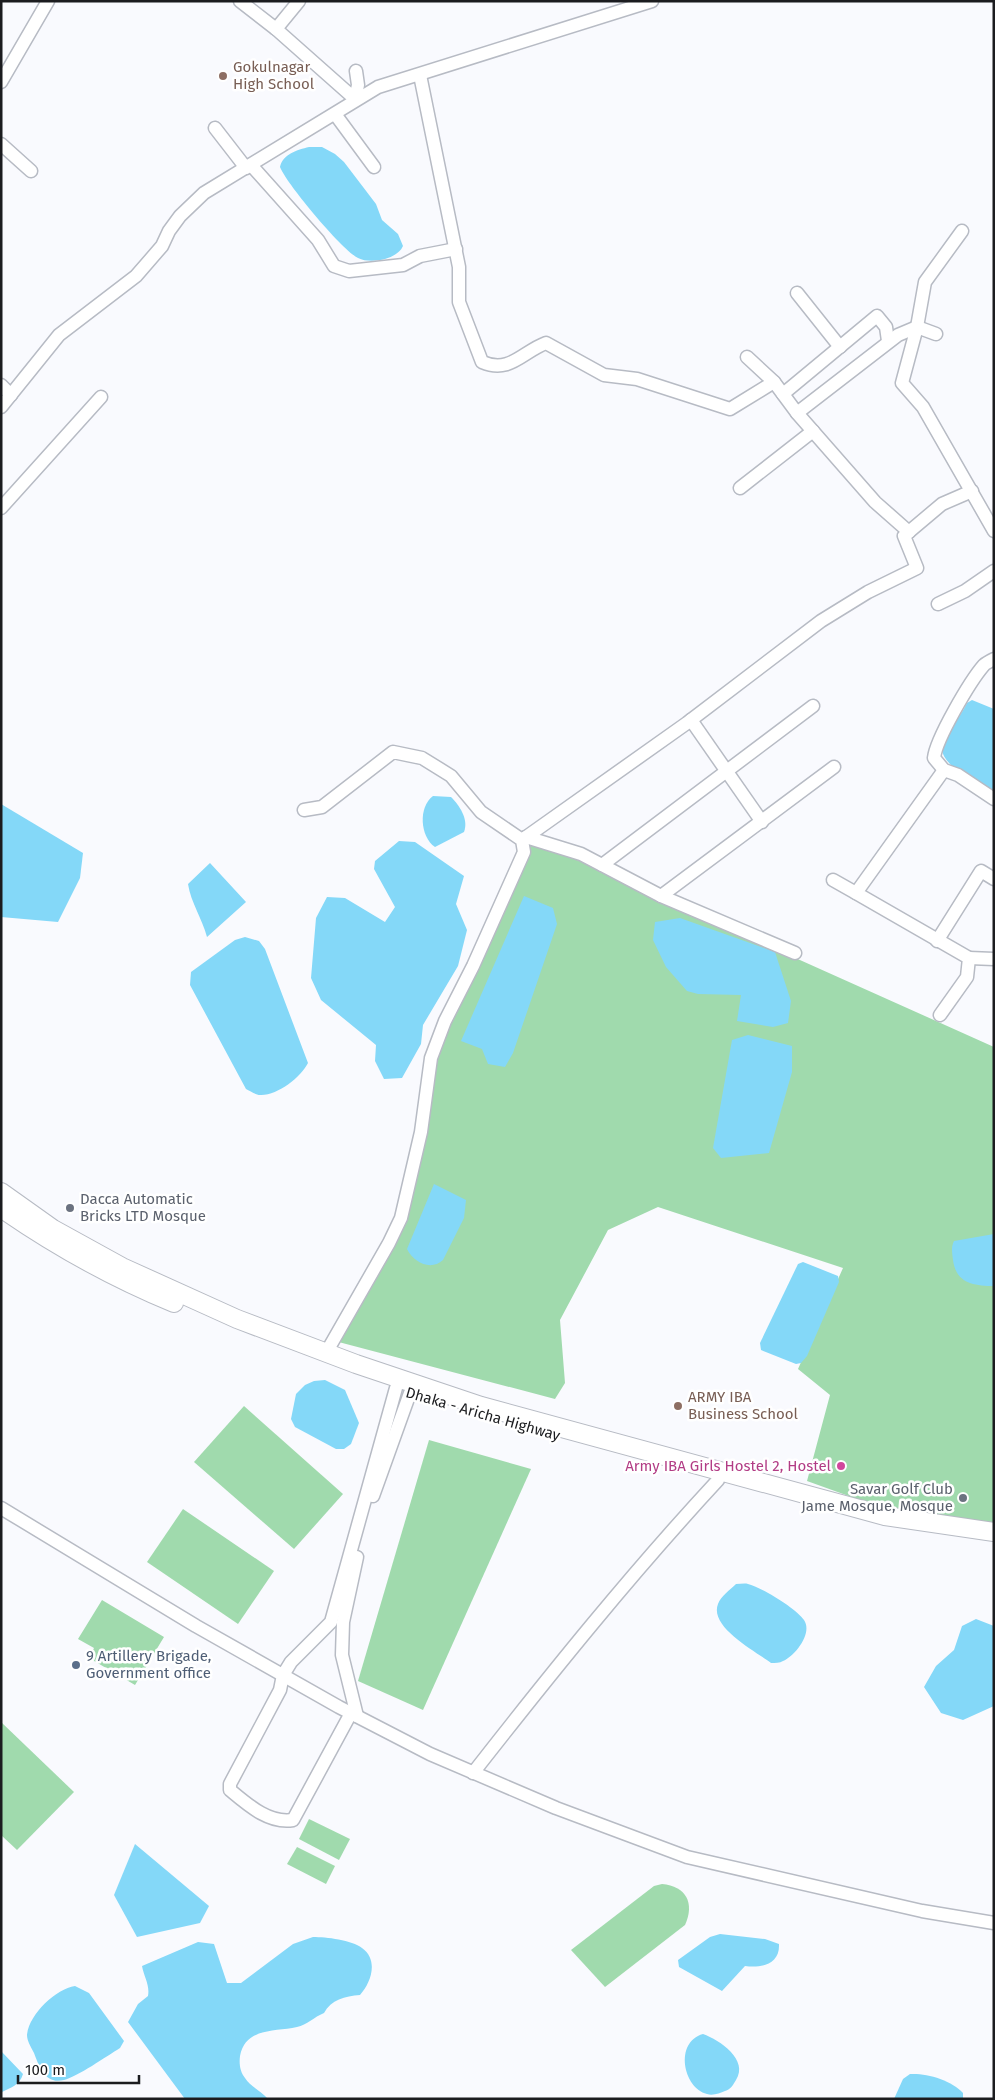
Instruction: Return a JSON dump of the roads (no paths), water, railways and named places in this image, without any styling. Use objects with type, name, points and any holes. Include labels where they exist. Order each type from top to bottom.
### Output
[{"type":"highway","points":[[1,1192],[53,1229],[122,1267],[237,1319],[326,1353],[481,1406],[686,1463],[885,1516],[994,1532]]},
{"type":"highway","name":"Dhaka - Aricha Highway","points":[[1,1208],[51,1243],[126,1283],[304,1356],[403,1390],[825,1510],[994,1542]]},
{"type":"street","points":[[1,82],[48,1]]},
{"type":"street","points":[[240,1],[276,29],[355,99]]},
{"type":"street","points":[[276,29],[299,1]]},
{"type":"street","points":[[1,407],[59,335],[136,276],[162,246],[169,231],[180,216],[204,193],[335,114],[355,99],[378,87],[652,1]]},
{"type":"street","points":[[355,99],[358,85],[356,72]]},
{"type":"street","points":[[420,75],[456,249],[459,267],[459,302],[482,362],[494,367],[515,361],[537,346],[546,343],[604,375],[637,379],[730,409],[774,382]]},
{"type":"street","points":[[335,114],[374,167]]},
{"type":"street","points":[[216,128],[248,167],[318,240],[334,266],[349,271],[402,265],[420,256],[456,249]]},
{"type":"street","points":[[1,144],[31,171]]},
{"type":"street","points":[[962,231],[925,282],[917,327],[902,383],[923,407],[993,526]]},
{"type":"street","points":[[797,293],[840,346]]},
{"type":"street","points":[[783,394],[876,316],[886,327],[888,341]]},
{"type":"street","points":[[797,413],[888,341],[917,327],[936,334]]},
{"type":"street","points":[[747,358],[774,382],[797,413],[875,502],[909,532]]},
{"type":"street","points":[[1,385],[10,394]]},
{"type":"street","points":[[1,508],[101,397]]},
{"type":"street","points":[[740,488],[813,431]]},
{"type":"street","points":[[524,838],[691,720],[821,622],[868,592],[916,568],[904,536],[942,504],[972,491]]},
{"type":"street","points":[[938,604],[965,591],[994,572]]},
{"type":"street","points":[[994,659],[985,664],[937,743],[934,758],[944,770],[958,775],[994,799]]},
{"type":"street","points":[[602,865],[813,706]]},
{"type":"street","points":[[691,720],[762,822]]},
{"type":"street","points":[[304,810],[322,807],[393,752],[422,758],[451,776],[482,812],[524,838],[580,854],[661,896],[795,953]]},
{"type":"street","points":[[661,896],[762,822],[834,766]]},
{"type":"street","points":[[856,893],[944,770]]},
{"type":"street","points":[[326,1353],[389,1243],[400,1218],[421,1132],[431,1058],[445,1021],[473,966],[524,852],[524,838]]},
{"type":"street","points":[[937,941],[981,871],[994,879]]},
{"type":"street","points":[[833,880],[969,958],[994,959]]},
{"type":"street","points":[[940,1016],[967,977],[969,958]]},
{"type":"street","points":[[403,1390],[376,1484],[343,1622],[342,1656],[354,1714],[293,1820],[282,1822],[254,1810],[230,1790],[230,1784],[280,1690],[283,1675],[291,1662],[331,1622],[403,1390]]},
{"type":"street","points":[[473,1773],[570,1648],[648,1556],[718,1480]]},
{"type":"street","points":[[1,1508],[196,1626],[354,1714],[430,1754],[556,1808],[687,1857],[922,1911],[994,1923]]},
{"type":"water","points":[[309,147],[322,147],[335,154],[344,162],[376,204],[382,220],[398,234],[403,246],[398,253],[379,260],[368,261],[358,258],[340,243],[315,215],[292,187],[280,167],[287,156],[295,151]]},
{"type":"water","points":[[972,700],[994,709],[994,792],[970,779],[952,766],[942,751],[948,734],[967,703]]},
{"type":"water","points":[[433,796],[451,797],[460,808],[465,822],[464,832],[435,847],[426,836],[423,822],[425,807]]},
{"type":"water","points":[[1,804],[83,853],[80,878],[58,922],[1,917]]},
{"type":"water","points":[[399,841],[415,842],[464,876],[456,904],[467,930],[458,966],[423,1025],[421,1044],[402,1078],[384,1079],[375,1061],[376,1045],[321,1000],[311,978],[316,918],[327,897],[345,898],[385,922],[395,907],[374,869],[375,861]]},
{"type":"water","points":[[210,863],[246,902],[207,937],[188,884]]},
{"type":"water","points":[[524,896],[553,908],[557,924],[513,1053],[505,1067],[488,1064],[482,1049],[461,1041]]},
{"type":"water","points":[[680,918],[775,952],[791,1001],[788,1023],[773,1027],[737,1021],[741,995],[698,994],[687,991],[666,967],[653,940],[655,922]]},
{"type":"water","points":[[245,937],[259,941],[265,949],[308,1063],[288,1085],[274,1092],[258,1095],[246,1089],[190,985],[191,972],[235,940]]},
{"type":"water","points":[[748,1035],[792,1046],[792,1072],[769,1153],[721,1158],[713,1148],[732,1040]]},
{"type":"water","points":[[434,1184],[466,1200],[464,1218],[443,1260],[433,1265],[428,1265],[418,1262],[407,1249]]},
{"type":"water","points":[[994,1234],[994,1286],[967,1282],[958,1274],[955,1268],[952,1250],[954,1241]]},
{"type":"water","points":[[803,1262],[838,1276],[839,1282],[807,1356],[801,1363],[796,1364],[761,1350],[760,1343],[798,1264]]},
{"type":"water","points":[[325,1380],[345,1390],[359,1423],[351,1444],[344,1449],[336,1449],[295,1427],[291,1419],[296,1394],[305,1385],[314,1381]]},
{"type":"water","points":[[736,1584],[747,1584],[761,1589],[787,1605],[804,1620],[806,1631],[804,1637],[801,1644],[788,1658],[780,1662],[771,1663],[735,1638],[720,1621],[717,1613],[719,1601]]},
{"type":"water","points":[[976,1619],[994,1626],[994,1706],[963,1720],[941,1713],[924,1687],[936,1666],[954,1650],[962,1626]]},
{"type":"water","points":[[135,1844],[209,1906],[200,1923],[137,1937],[114,1895]]},
{"type":"water","points":[[720,1934],[765,1939],[779,1944],[776,1957],[768,1964],[745,1966],[722,1991],[679,1967],[678,1960],[710,1937]]},
{"type":"water","points":[[313,1937],[346,1941],[358,1945],[367,1953],[372,1965],[372,1972],[364,1990],[360,1995],[349,1996],[335,2002],[324,2013],[304,2025],[262,2032],[248,2040],[240,2056],[241,2071],[247,2081],[268,2099],[185,2099],[128,2022],[138,2004],[148,1996],[148,1985],[142,1966],[198,1942],[214,1944],[227,1983],[241,1983],[293,1944]]},
{"type":"water","points":[[75,1986],[89,1993],[124,2041],[120,2048],[76,2075],[64,2080],[52,2080],[41,2069],[29,2044],[27,2035],[29,2027],[38,2011],[52,1997]]},
{"type":"water","points":[[703,2034],[717,2041],[731,2052],[739,2065],[739,2073],[733,2085],[727,2090],[716,2094],[709,2095],[699,2090],[692,2083],[685,2065],[685,2055],[688,2046],[694,2039]]},
{"type":"water","points":[[1,2051],[23,2074],[17,2083],[2,2092]]},
{"type":"water","points":[[910,2074],[931,2076],[952,2084],[963,2093],[963,2099],[894,2099],[903,2079]]},
{"type":"place","name":"Gokulnagar High School","points":[[223,76]]},
{"type":"place","name":"Dacca Automatic Bricks LTD Mosque","points":[[70,1208]]},
{"type":"place","name":"ARMY IBA Business School","points":[[678,1406]]},
{"type":"place","name":"Army IBA Girls Hostel 2, Hostel","points":[[841,1466]]},
{"type":"place","name":"Savar Golf Club Jame Mosque, Mosque","points":[[963,1498]]},
{"type":"place","name":"9 Artillery Brigade, Government office","points":[[76,1665]]}]
